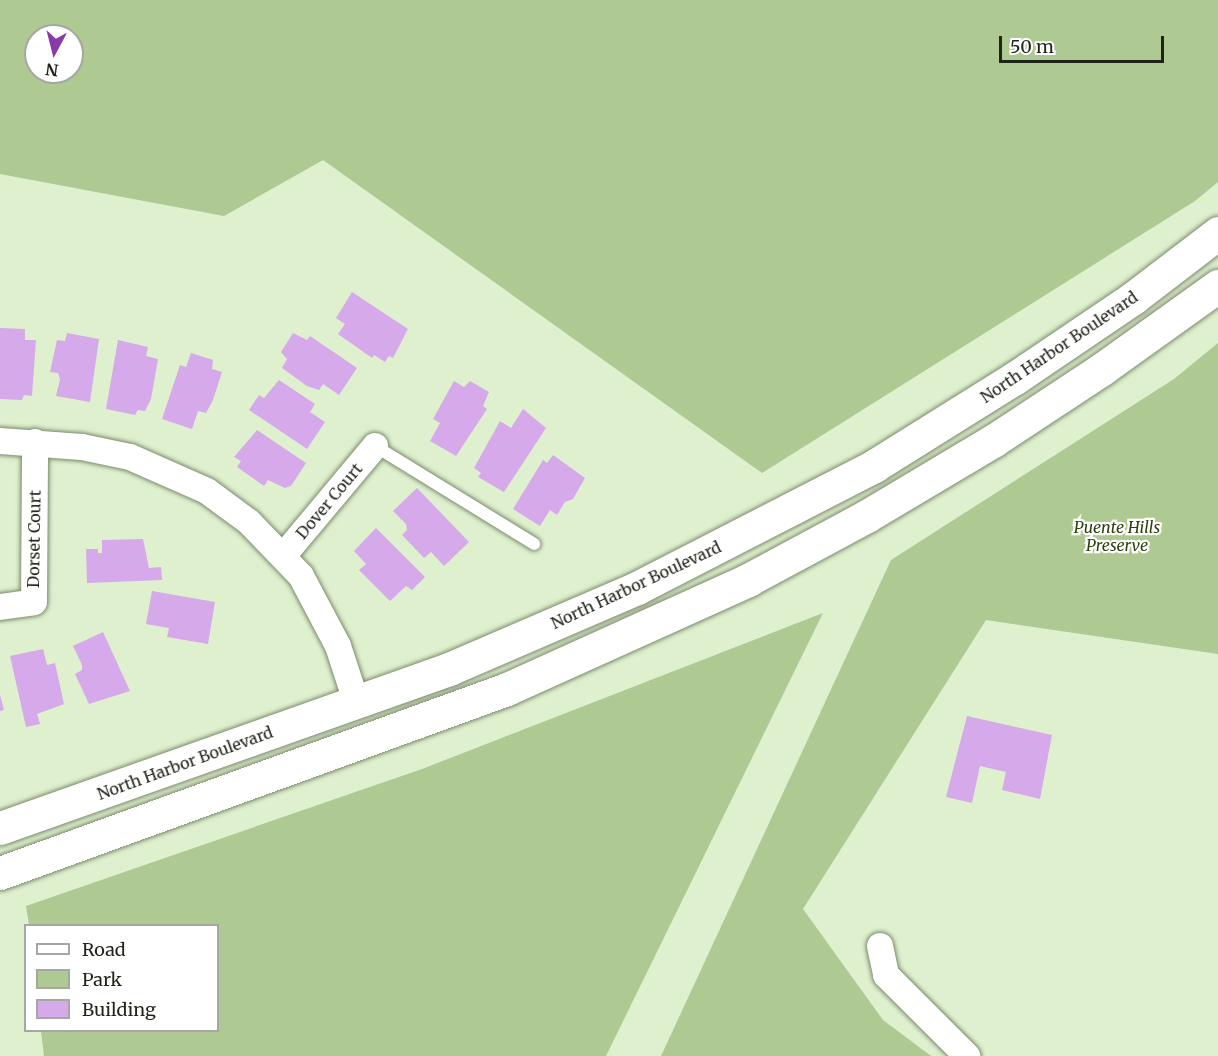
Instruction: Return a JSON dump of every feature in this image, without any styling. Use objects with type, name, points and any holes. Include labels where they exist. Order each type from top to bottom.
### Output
[{"type":"main road","name":"North Harbor Boulevard","points":[[0,828],[449,669],[637,588],[782,517],[874,466],[1015,378],[1218,233]]},
{"type":"main road","points":[[0,873],[234,790],[507,689],[748,580],[867,516],[993,441],[1102,369],[1218,286]]},
{"type":"main road","points":[[234,790],[252,764],[332,738],[356,701]]},
{"type":"street","points":[[0,441],[35,442],[130,457],[170,472],[207,491],[240,516],[284,555],[322,611],[356,701]]},
{"type":"street","name":"Dorset Court","points":[[0,607],[33,602],[35,442]]},
{"type":"street","name":"Dover Court","points":[[284,555],[375,446]]},
{"type":"street","points":[[880,946],[886,975],[967,1056]]},
{"type":"lane","points":[[375,446],[534,544]]},
{"type":"green space","points":[[0,0],[1218,0],[1218,182],[1195,201],[762,473],[323,160],[224,216],[0,174]]},
{"type":"green space","name":"Puente Hills Preserve","points":[[1218,343],[1218,654],[986,620],[803,909],[883,1020],[931,1056],[661,1056],[891,560],[1174,379]]},
{"type":"green space","points":[[823,613],[606,1056],[44,1056],[41,1032],[219,1032],[219,924],[29,924],[26,906],[422,769]]},
{"type":"building","points":[[352,292],[408,329],[393,358],[389,356],[385,362],[374,355],[372,358],[338,334],[345,324],[336,318]]},
{"type":"building","points":[[0,328],[25,329],[25,340],[36,340],[32,396],[24,395],[22,400],[0,399]]},
{"type":"building","points":[[67,333],[99,339],[90,402],[56,396],[60,379],[58,373],[50,372],[57,340],[65,341]]},
{"type":"building","points":[[293,333],[307,340],[310,336],[357,368],[339,395],[323,384],[319,390],[307,386],[282,368],[287,359],[281,352]]},
{"type":"building","points":[[118,340],[148,347],[146,356],[158,359],[151,399],[145,411],[138,410],[135,415],[106,409]]},
{"type":"building","points":[[191,353],[213,360],[212,369],[222,372],[213,400],[206,413],[198,411],[192,429],[162,419],[180,365],[186,367]]},
{"type":"building","points":[[279,380],[315,404],[310,412],[325,422],[307,449],[249,410],[259,395],[264,398]]},
{"type":"building","points":[[454,381],[464,387],[470,381],[489,392],[483,406],[487,409],[456,456],[430,441],[440,423],[433,419]]},
{"type":"building","points":[[523,409],[546,428],[504,492],[478,477],[481,473],[474,468],[500,421],[511,428]]},
{"type":"building","points":[[257,430],[306,463],[291,486],[285,488],[268,480],[264,486],[237,467],[241,461],[234,457]]},
{"type":"building","points":[[553,455],[585,478],[573,499],[565,502],[557,515],[550,510],[540,526],[513,509],[543,460],[547,463]]},
{"type":"building","points":[[417,488],[469,542],[444,566],[431,552],[424,558],[402,535],[407,530],[406,524],[393,511]]},
{"type":"building","points":[[376,528],[425,577],[412,590],[406,586],[390,601],[359,570],[366,564],[354,551]]},
{"type":"building","points":[[143,539],[149,568],[161,567],[162,580],[87,583],[86,549],[98,549],[98,553],[102,553],[102,540]]},
{"type":"building","points":[[152,591],[215,602],[208,644],[167,637],[169,628],[146,624]]},
{"type":"building","points":[[103,632],[130,691],[89,704],[75,674],[82,670],[82,665],[73,646]]},
{"type":"building","points":[[43,649],[47,665],[55,663],[64,704],[37,714],[40,724],[26,727],[10,656]]},
{"type":"building","points":[[0,695],[4,710],[0,711]]},
{"type":"building","points":[[967,716],[1052,735],[1040,799],[1002,790],[1006,772],[980,766],[972,803],[946,797]]}]
